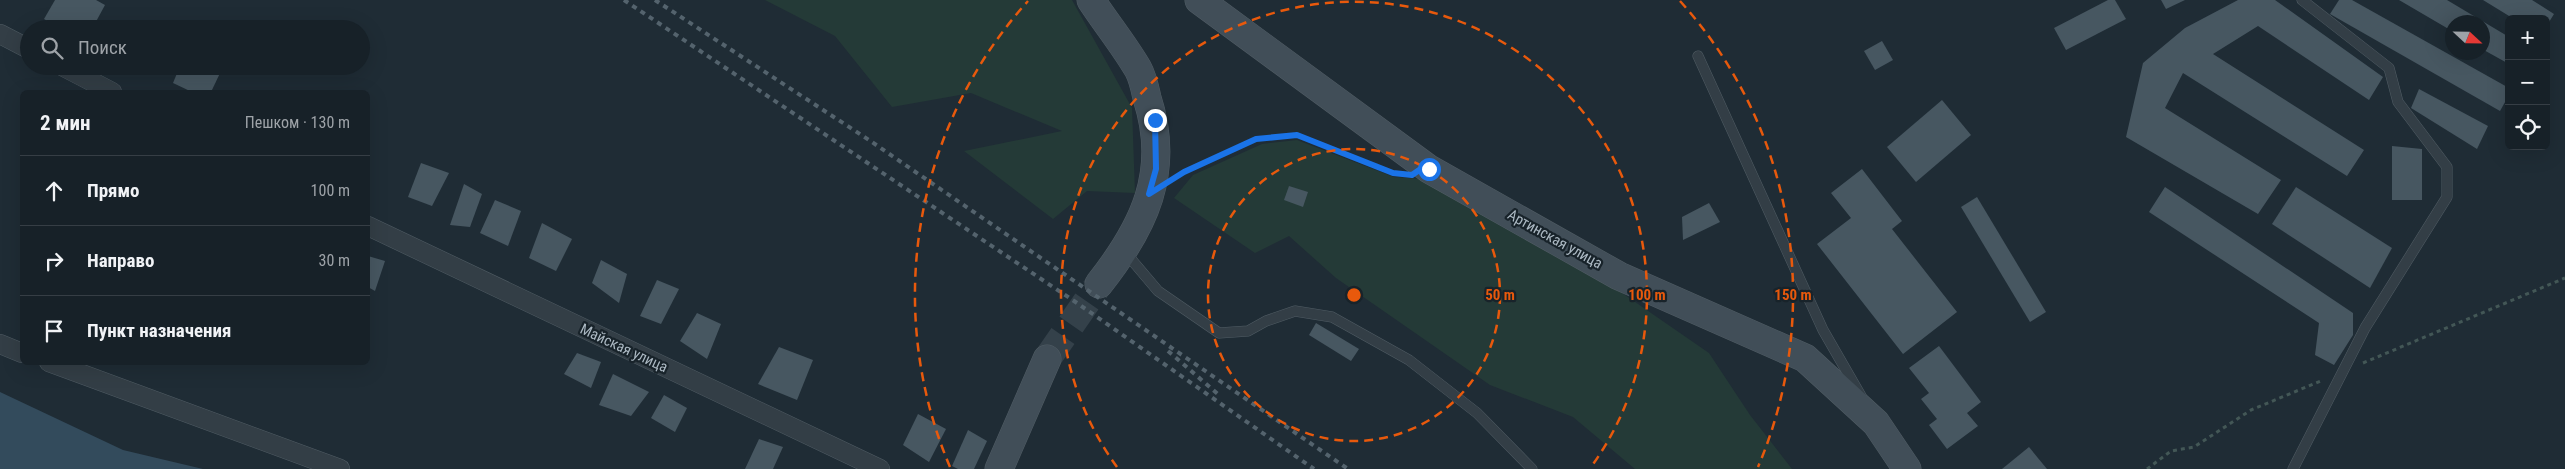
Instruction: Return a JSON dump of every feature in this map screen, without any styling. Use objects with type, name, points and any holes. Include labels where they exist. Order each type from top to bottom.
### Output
[{"type":"street","points":[[1091,0],[1139,71],[1155,120],[1156,169],[1141,220],[1125,251],[1099,284]]},
{"type":"street","name":"Артинская улица","points":[[1199,0],[1425,166],[1619,276],[1805,358],[1876,423],[1908,469]]},
{"type":"street","points":[[0,34],[20,44]]},
{"type":"street","points":[[79,75],[108,90]]},
{"type":"street","name":"Майская улица","points":[[370,227],[880,469]]},
{"type":"street","points":[[0,344],[20,352]]},
{"type":"street","points":[[999,469],[1047,359]]},
{"type":"street","points":[[57,365],[340,469]]},
{"type":"lane","points":[[2293,469],[2366,328],[2447,197],[2447,167],[2398,102],[2389,68],[2302,0]]},
{"type":"lane","points":[[1698,56],[1823,330],[1876,423]]},
{"type":"lane","points":[[1125,251],[1158,291],[1219,333],[1248,331],[1266,321],[1295,311],[1332,317],[1409,360],[1477,413],[1532,469]]},
{"type":"path","points":[[1149,194],[1184,172],[1256,139],[1297,135],[1393,173],[1412,175],[1425,166]]},
{"type":"green space","points":[[765,0],[1072,0],[1132,108],[1135,193],[1087,191],[1053,219],[964,151],[1062,131],[971,93],[892,107],[835,36]]},
{"type":"green space","points":[[1297,140],[1394,177],[1436,180],[1583,266],[1709,353],[1750,415],[1792,469],[1635,469],[1573,417],[1490,385],[1336,278],[1289,236],[1255,253],[1174,198],[1193,175],[1262,144]]},
{"type":"water","points":[[0,392],[123,450],[203,469],[0,469]]},
{"type":"building","points":[[55,0],[96,0],[105,5],[97,20],[44,19]]},
{"type":"building","points":[[2108,0],[2115,0],[2126,19],[2066,50],[2054,28]]},
{"type":"building","points":[[2161,0],[2185,0],[2166,9]]},
{"type":"building","points":[[2238,0],[2275,0],[2383,77],[2369,100],[2258,26],[2213,54],[2364,150],[2347,176],[2183,73],[2165,108],[2281,180],[2258,214],[2126,137],[2143,63],[2185,28]]},
{"type":"building","points":[[2339,0],[2352,0],[2445,52],[2445,60],[2459,60],[2505,86],[2505,102],[2500,111],[2330,14]]},
{"type":"building","points":[[2399,0],[2447,0],[2472,15],[2445,15],[2445,27]]},
{"type":"building","points":[[2483,0],[2532,0],[2554,14],[2550,20],[2550,15],[2507,15]]},
{"type":"building","points":[[2490,26],[2505,35],[2505,62],[2490,53]]},
{"type":"building","points":[[1882,41],[1893,60],[1875,70],[1864,51]]},
{"type":"building","points":[[176,75],[219,75],[212,90],[188,90],[173,83]]},
{"type":"building","points":[[2419,89],[2488,126],[2477,149],[2411,108]]},
{"type":"building","points":[[1942,100],[1971,135],[1916,182],[1887,147]]},
{"type":"building","points":[[2392,146],[2422,149],[2422,200],[2392,200]]},
{"type":"building","points":[[421,163],[449,173],[432,206],[408,197]]},
{"type":"building","points":[[1862,169],[1902,221],[1892,229],[1957,312],[1903,354],[1817,244],[1851,218],[1831,193]]},
{"type":"building","points":[[464,184],[482,194],[470,227],[450,225]]},
{"type":"building","points":[[1289,186],[1308,192],[1303,207],[1284,200]]},
{"type":"building","points":[[2165,187],[2353,313],[2353,335],[2334,365],[2315,355],[2319,323],[2149,212]]},
{"type":"building","points":[[2296,187],[2392,248],[2370,288],[2272,224]]},
{"type":"building","points":[[1977,197],[2046,312],[2030,322],[1961,207]]},
{"type":"building","points":[[495,200],[521,211],[508,246],[480,233]]},
{"type":"building","points":[[1709,203],[1720,222],[1683,240],[1682,217]]},
{"type":"building","points":[[542,223],[572,239],[556,271],[529,258]]},
{"type":"building","points":[[370,257],[385,261],[375,291],[370,288]]},
{"type":"building","points":[[601,260],[627,274],[619,303],[592,283]]},
{"type":"building","points":[[657,280],[679,289],[661,324],[640,316]]},
{"type":"building","points":[[697,313],[721,324],[707,359],[680,341]]},
{"type":"building","points":[[1316,323],[1359,349],[1351,361],[1309,335]]},
{"type":"building","points":[[1939,346],[1981,402],[1967,413],[1978,426],[1947,449],[1929,425],[1937,419],[1921,399],[1929,393],[1909,368]]},
{"type":"building","points":[[779,347],[813,360],[797,400],[758,384]]},
{"type":"building","points":[[577,353],[601,362],[591,388],[564,374]]},
{"type":"building","points":[[613,374],[649,392],[631,416],[599,405]]},
{"type":"building","points":[[664,395],[687,408],[675,432],[651,418]]},
{"type":"building","points":[[918,414],[946,429],[929,462],[903,445]]},
{"type":"building","points":[[968,430],[987,441],[974,469],[958,469],[952,466]]},
{"type":"building","points":[[759,439],[783,447],[773,469],[745,469]]},
{"type":"building","points":[[2029,447],[2047,469],[2002,469]]},
{"type":"tunnel","points":[[1047,359],[1099,284]]},
{"type":"railway","points":[[624,0],[1077,303],[1314,469]]},
{"type":"railway","points":[[655,0],[869,140],[1348,469]]},
{"type":"railway","points":[[1168,351],[1219,395]]},
{"type":"route","points":[[1155,120],[1156,169],[1149,194],[1184,172],[1256,139],[1297,135],[1393,173],[1412,175],[1425,166],[1429,169]]}]
